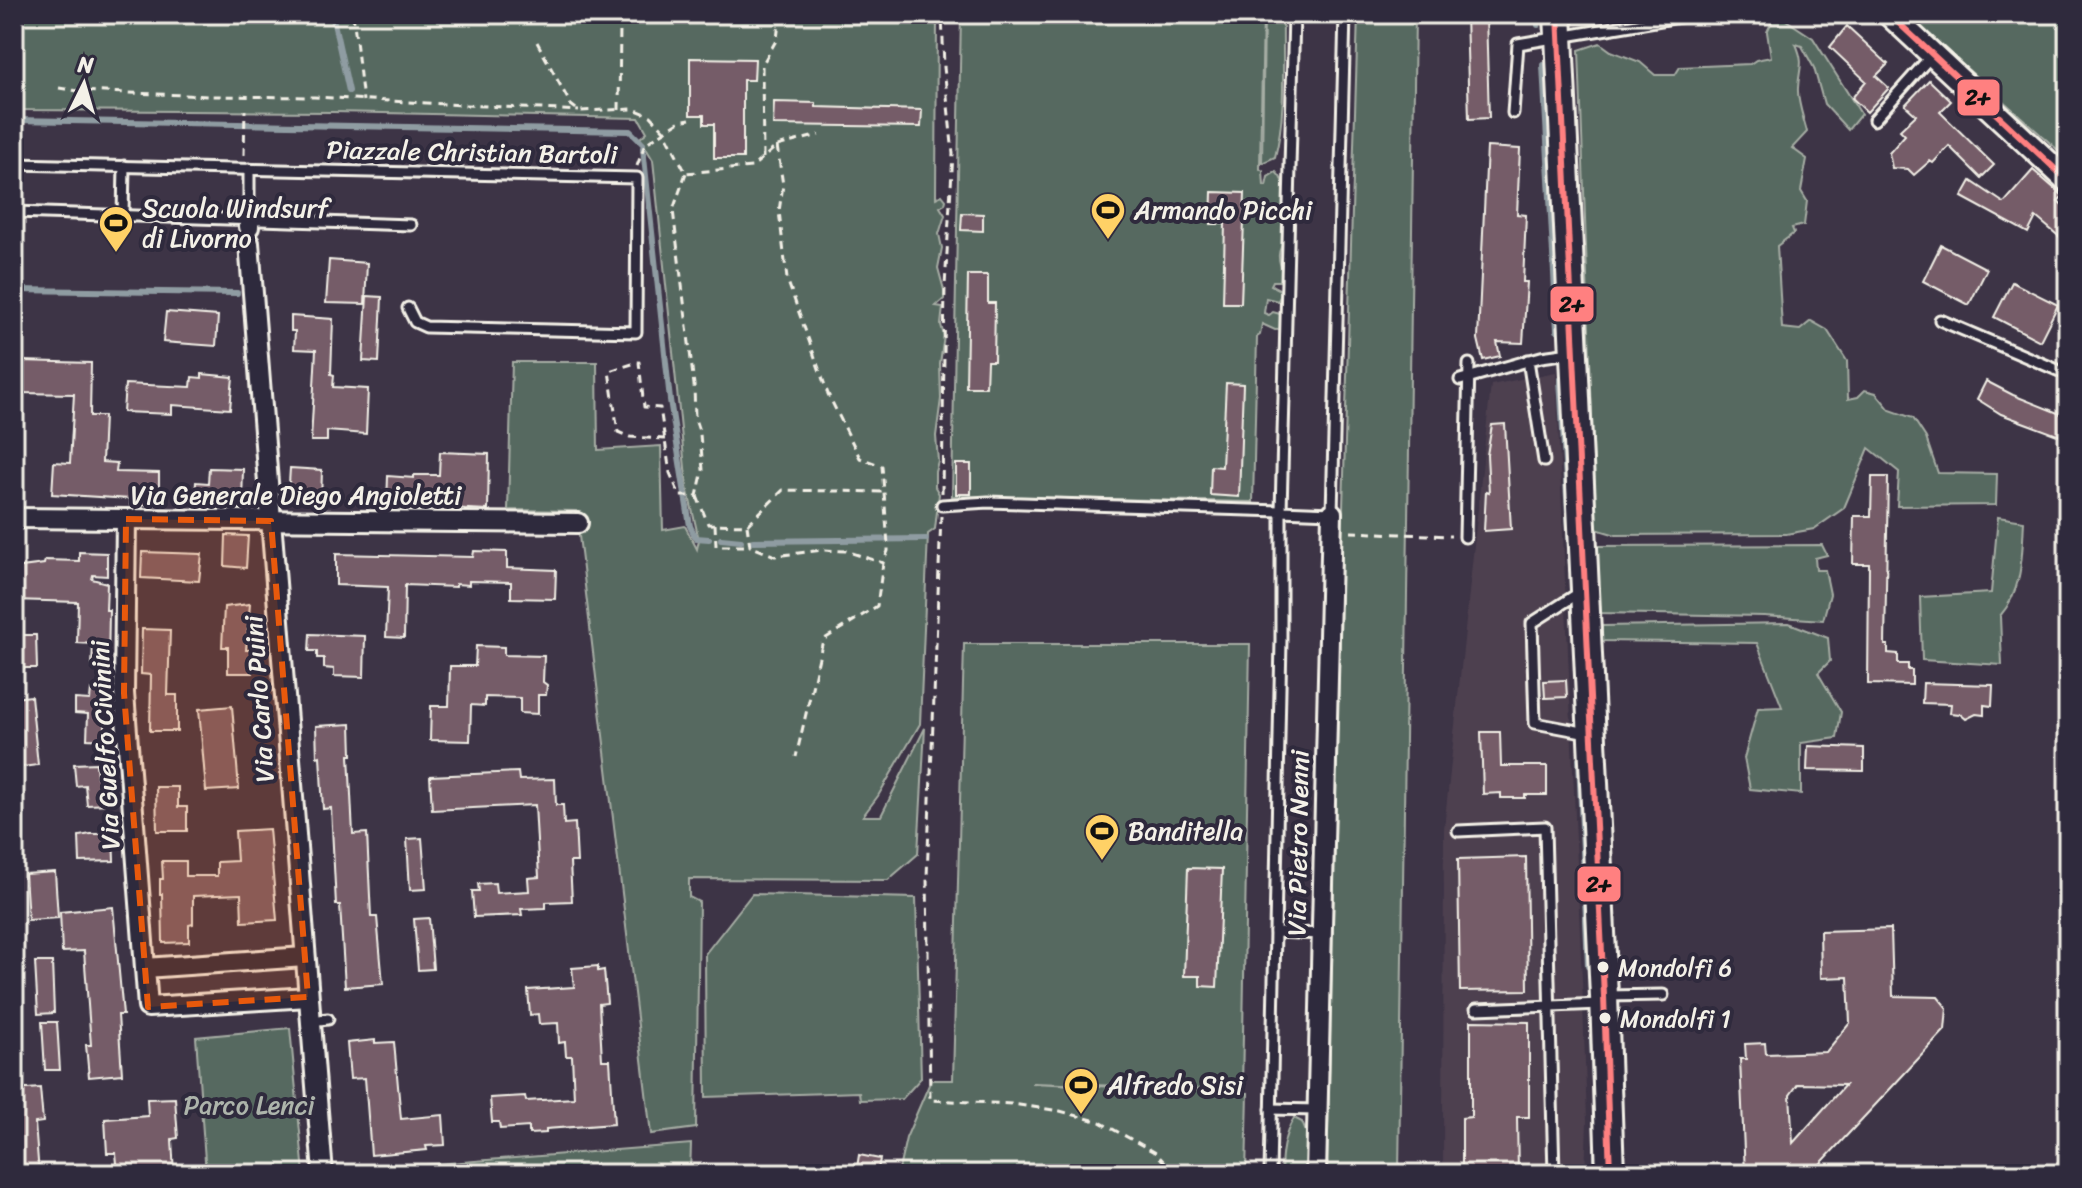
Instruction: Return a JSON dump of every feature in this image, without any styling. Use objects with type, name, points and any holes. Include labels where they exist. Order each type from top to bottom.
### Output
[{"type":"main road","points":[[1558,25],[1610,1174]]},
{"type":"street","points":[[1889,14],[2068,181]]},
{"type":"street","name":"Via Carlo Puini","points":[[249,230],[308,997],[319,1020],[323,1174]]},
{"type":"street","name":"Via Generale Diego Angioletti","points":[[25,513],[126,519],[569,528]]},
{"type":"street","name":"Via Guelfo Civinini","points":[[126,519],[124,693],[148,1007],[308,997]]},
{"type":"street","name":"Via Pietro Nenni","points":[[1316,1174],[1332,522]]},
{"type":"street","points":[[145,968],[305,957]]},
{"type":"lane","points":[[1270,1174],[1281,511],[1294,14]]},
{"type":"lane","points":[[942,505],[988,502],[1281,511],[1332,522],[1345,14]]},
{"type":"lane","points":[[1513,113],[1518,44],[1558,25],[1697,14]]},
{"type":"lane","points":[[1874,120],[1933,54]]},
{"type":"lane","name":"Piazzale Christian Bartoli","points":[[14,164],[637,178],[636,332],[426,327],[415,322],[408,308]]},
{"type":"lane","points":[[123,215],[124,166]]},
{"type":"lane","points":[[249,169],[249,230]]},
{"type":"lane","points":[[14,212],[123,215],[249,230],[411,225]]},
{"type":"lane","points":[[1940,320],[2066,372]]},
{"type":"lane","points":[[1540,345],[1541,357]]},
{"type":"lane","points":[[1464,379],[1528,360],[1573,352]]},
{"type":"lane","points":[[1528,360],[1544,461]]},
{"type":"lane","points":[[1465,537],[1464,379],[1469,364]]},
{"type":"lane","points":[[1584,589],[1532,623],[1535,723],[1591,734]]},
{"type":"lane","points":[[1458,831],[1545,827],[1554,1174]]},
{"type":"lane","points":[[1275,932],[1322,934]]},
{"type":"lane","points":[[1476,1009],[1550,1006],[1663,995]]},
{"type":"lane","points":[[1271,1109],[1317,1110]]},
{"type":"path","points":[[353,14],[363,101]]},
{"type":"path","points":[[619,110],[620,26],[627,14]]},
{"type":"path","points":[[763,158],[762,65],[777,39],[780,14]]},
{"type":"path","points":[[942,14],[953,154],[945,286],[942,505],[927,877],[930,1100],[1012,1104],[1060,1111],[1100,1122],[1156,1153],[1175,1174]]},
{"type":"path","points":[[537,42],[571,105],[579,111]]},
{"type":"path","points":[[59,88],[579,111],[634,109],[651,116],[664,130],[686,173],[673,210],[703,470],[695,496],[708,524],[747,525],[783,490],[884,492]]},
{"type":"path","points":[[244,141],[245,112]]},
{"type":"path","points":[[637,178],[643,146],[664,130],[690,119]]},
{"type":"path","points":[[686,173],[752,167],[777,146],[819,135]]},
{"type":"path","points":[[777,146],[783,185],[779,211],[787,279],[828,394],[860,458],[882,466],[888,545],[877,606],[823,640],[796,757]]},
{"type":"path","points":[[665,439],[630,437],[618,432],[609,371],[639,362],[644,407],[660,408],[665,439],[670,473],[680,496],[695,496]]},
{"type":"path","points":[[1332,522],[1435,536]]},
{"type":"path","points":[[715,524],[716,546],[750,546],[775,556],[822,550],[846,551],[883,563]]},
{"type":"path","points":[[747,525],[750,546]]},
{"type":"highlighted area","points":[[126,519],[271,521],[308,997],[148,1007],[124,693]]},
{"type":"shaded area","points":[[1556,372],[1583,1005],[1587,1121],[1585,1174],[1443,1174],[1444,829],[1491,385]]},
{"type":"green space","points":[[24,14],[937,14],[936,198],[942,195],[946,200],[940,207],[945,215],[939,234],[942,248],[938,268],[944,299],[936,306],[943,307],[941,325],[944,336],[936,436],[938,461],[935,487],[939,494],[935,529],[928,534],[920,724],[863,816],[881,816],[925,728],[918,854],[888,880],[689,879],[689,897],[699,902],[696,1128],[651,1134],[576,511],[508,510],[512,362],[597,362],[598,450],[661,446],[663,530],[685,526],[697,549],[699,540],[687,487],[653,160],[640,138],[647,132],[639,118],[18,110]]},
{"type":"green space","name":"Armando Picchi","points":[[961,14],[1263,14],[1260,169],[1263,171],[1264,186],[1268,177],[1276,172],[1281,178],[1286,203],[1284,239],[1279,254],[1285,281],[1273,281],[1271,285],[1281,294],[1278,301],[1266,298],[1264,313],[1280,314],[1289,322],[1287,329],[1275,330],[1262,324],[1257,337],[1253,502],[952,496]]},
{"type":"green space","points":[[1264,14],[1283,14],[1283,86],[1275,157],[1262,163]]},
{"type":"green space","points":[[1358,14],[1415,14],[1399,1174],[1327,1174]]},
{"type":"green space","points":[[1906,14],[2068,14],[2068,159]]},
{"type":"green space","points":[[1783,18],[1813,38],[1861,114],[1848,130],[1824,104],[1814,68],[1802,46],[1796,44],[1801,62],[1799,99],[1807,132],[1792,148],[1807,159],[1801,191],[1807,201],[1804,225],[1792,228],[1794,233],[1777,246],[1782,328],[1800,330],[1811,321],[1827,330],[1847,361],[1848,399],[1858,397],[1865,390],[1876,393],[1890,410],[1913,418],[1926,438],[1938,473],[1997,474],[1996,505],[1897,506],[1899,472],[1869,448],[1844,508],[1814,529],[1786,534],[1616,535],[1596,529],[1579,50],[1600,43],[1611,51],[1640,62],[1655,75],[1675,75],[1680,67],[1750,64],[1771,57],[1767,32],[1773,19]]},
{"type":"green space","points":[[1998,517],[2024,521],[2017,583],[2008,606],[2000,616],[2002,665],[1922,660],[1920,597],[1991,593]]},
{"type":"green space","points":[[1822,545],[1827,555],[1815,558],[1816,570],[1825,570],[1830,594],[1823,620],[1599,613],[1594,546]]},
{"type":"green space","points":[[1789,623],[1828,638],[1830,661],[1818,673],[1841,712],[1837,738],[1801,743],[1801,794],[1750,789],[1744,758],[1758,708],[1782,707],[1757,643],[1600,641],[1602,626]]},
{"type":"green space","name":"Banditella","points":[[964,644],[1250,644],[1242,1090],[1032,1083],[1248,1093],[1246,1174],[898,1174],[906,1138],[931,1080],[953,1080]]},
{"type":"green space","points":[[752,894],[916,898],[921,1078],[902,1099],[860,1100],[859,1092],[706,1097],[705,954]]},
{"type":"green space","name":"Parco Lenci","points":[[290,1028],[304,1174],[206,1174],[196,1037]]},
{"type":"green space","points":[[1294,1118],[1302,1122],[1307,1135],[1306,1174],[1282,1174],[1284,1145]]},
{"type":"green space","points":[[691,1144],[690,1174],[337,1174],[337,1172]]},
{"type":"building","points":[[1466,14],[1486,14],[1489,118],[1469,119]]},
{"type":"building","points":[[1847,26],[1888,64],[1876,76],[1889,88],[1867,112],[1852,98],[1866,81],[1830,47]]},
{"type":"building","points":[[690,58],[755,59],[754,80],[743,80],[743,158],[714,158],[714,124],[704,124],[704,115],[690,115]]},
{"type":"building","points":[[1929,80],[1951,101],[1940,112],[1994,165],[1981,178],[1949,146],[1933,163],[1930,161],[1914,175],[1908,169],[1892,168],[1889,153],[1905,135],[1900,130],[1916,115],[1905,105]]},
{"type":"building","points":[[774,102],[816,103],[816,107],[922,110],[921,127],[773,125]]},
{"type":"building","points":[[1487,147],[1520,149],[1517,214],[1526,215],[1523,282],[1527,282],[1523,343],[1497,342],[1500,356],[1483,360],[1478,339]]},
{"type":"building","points":[[2033,170],[2063,196],[2058,201],[2068,210],[2068,244],[2036,217],[2028,233],[1962,197],[1971,181],[2004,203]]},
{"type":"building","points":[[1212,192],[1245,193],[1241,303],[1223,303],[1225,224],[1211,224]]},
{"type":"building","points":[[962,213],[983,214],[983,231],[961,230]]},
{"type":"building","points":[[1941,245],[1987,269],[1969,305],[1923,281]]},
{"type":"building","points":[[329,260],[367,263],[365,304],[326,303]]},
{"type":"building","points":[[968,275],[988,275],[988,303],[995,303],[994,361],[987,361],[986,387],[966,387]]},
{"type":"building","points":[[2012,282],[2058,305],[2040,341],[1994,317]]},
{"type":"building","points":[[367,296],[382,297],[379,362],[363,361]]},
{"type":"building","points":[[166,312],[218,316],[216,346],[163,342]]},
{"type":"building","points":[[291,316],[333,319],[333,387],[368,389],[366,434],[327,431],[327,441],[311,441],[316,350],[294,349],[295,331],[291,331]]},
{"type":"building","points":[[22,361],[91,363],[90,416],[104,416],[102,462],[117,463],[116,472],[159,473],[159,505],[130,505],[130,499],[52,494],[54,462],[70,463],[74,394],[21,393]]},
{"type":"building","points":[[202,374],[233,377],[230,409],[172,405],[172,414],[123,412],[125,384],[191,387],[192,377],[202,378]]},
{"type":"building","points":[[1986,381],[2068,417],[2068,439],[2001,414],[1977,399]]},
{"type":"building","points":[[1226,383],[1243,384],[1239,497],[1210,495],[1211,466],[1222,467]]},
{"type":"building","points":[[1505,424],[1511,529],[1484,531],[1486,491],[1489,492],[1487,455],[1492,425]]},
{"type":"building","points":[[440,452],[489,454],[488,510],[387,505],[388,476],[414,478],[414,475],[439,475]]},
{"type":"building","points":[[956,464],[971,464],[971,494],[956,494]]},
{"type":"building","points":[[209,468],[243,469],[242,503],[210,502],[210,498],[195,497],[196,482],[208,483]]},
{"type":"building","points":[[290,468],[322,470],[321,502],[288,500]]},
{"type":"building","points":[[1872,477],[1888,477],[1885,645],[1888,645],[1888,653],[1898,654],[1898,664],[1908,664],[1908,670],[1912,670],[1912,685],[1868,684],[1869,564],[1853,564],[1854,516],[1871,516]]},
{"type":"building","points":[[226,535],[248,536],[246,568],[225,566]]},
{"type":"building","points":[[474,551],[507,552],[507,568],[556,570],[555,599],[511,598],[511,582],[469,581],[469,585],[456,584],[456,587],[405,585],[404,638],[386,637],[388,587],[336,585],[336,554],[473,557]]},
{"type":"building","points":[[79,552],[107,553],[107,576],[93,575],[92,579],[107,583],[108,667],[92,667],[93,644],[77,643],[78,602],[14,600],[14,568],[44,564],[45,560],[79,561]]},
{"type":"building","points":[[142,552],[202,554],[199,581],[141,578]]},
{"type":"building","points":[[250,604],[246,650],[253,650],[252,673],[228,673],[228,647],[222,647],[224,607]]},
{"type":"building","points":[[142,629],[170,630],[168,695],[177,695],[177,731],[150,731],[151,675],[141,674]]},
{"type":"building","points":[[310,634],[365,636],[364,677],[334,676],[334,669],[324,668],[324,658],[317,658],[317,651],[309,651]]},
{"type":"building","points":[[18,635],[36,635],[37,668],[19,668]]},
{"type":"building","points":[[476,646],[504,647],[504,655],[544,656],[546,695],[538,695],[538,714],[520,713],[520,698],[485,697],[485,706],[471,705],[470,741],[430,740],[431,706],[449,706],[450,666],[475,666]]},
{"type":"building","points":[[1566,680],[1567,697],[1545,698],[1544,681]]},
{"type":"building","points":[[1923,683],[1993,685],[1992,706],[1984,705],[1984,715],[1976,714],[1966,719],[1960,714],[1950,713],[1951,704],[1922,703]]},
{"type":"building","points":[[105,689],[105,740],[87,739],[88,714],[75,713],[75,699],[90,700],[91,690]]},
{"type":"building","points":[[31,696],[38,765],[14,768],[14,698]]},
{"type":"building","points":[[232,706],[239,789],[206,791],[199,709]]},
{"type":"building","points":[[351,724],[352,755],[349,755],[353,834],[367,833],[371,917],[377,917],[383,984],[345,987],[340,905],[336,905],[331,808],[323,809],[316,726]]},
{"type":"building","points":[[1481,732],[1500,732],[1501,766],[1547,766],[1547,795],[1501,798],[1501,793],[1483,794]]},
{"type":"building","points":[[1808,746],[1864,748],[1864,771],[1807,770]]},
{"type":"building","points":[[96,763],[97,777],[109,776],[111,804],[87,805],[85,785],[76,786],[74,764]]},
{"type":"building","points":[[518,772],[519,780],[555,779],[556,805],[563,805],[564,824],[575,823],[577,862],[570,862],[572,901],[546,902],[546,908],[521,909],[522,915],[474,917],[472,891],[479,891],[478,884],[495,883],[496,893],[529,891],[528,878],[539,877],[535,805],[432,810],[430,776]]},
{"type":"building","points":[[156,787],[178,787],[178,807],[187,807],[187,831],[157,831]]},
{"type":"building","points":[[269,829],[277,920],[242,922],[241,894],[193,896],[193,924],[189,925],[189,942],[163,943],[160,894],[162,861],[186,861],[186,876],[217,876],[217,862],[237,861],[235,831]]},
{"type":"building","points":[[113,834],[114,861],[80,862],[79,836]]},
{"type":"building","points":[[422,838],[426,889],[410,890],[407,839]]},
{"type":"building","points":[[1526,857],[1528,990],[1460,991],[1458,859]]},
{"type":"building","points":[[1188,868],[1222,869],[1217,987],[1200,986],[1200,976],[1184,976]]},
{"type":"building","points":[[55,872],[58,918],[28,920],[25,874]]},
{"type":"building","points":[[113,907],[123,1015],[118,1015],[122,1074],[89,1077],[86,1045],[91,1045],[84,951],[62,952],[60,912]]},
{"type":"building","points":[[429,918],[433,969],[418,970],[414,919]]},
{"type":"building","points":[[1891,929],[1893,996],[1938,997],[1947,1008],[1945,1030],[1811,1174],[1745,1174],[1740,1059],[1746,1059],[1745,1044],[1765,1043],[1766,1054],[1826,1052],[1850,1023],[1848,977],[1821,978],[1820,931]],"holes":[[[1798,1084],[1845,1085],[1793,1143],[1790,1095]]]},
{"type":"building","points":[[35,962],[52,962],[54,1013],[38,1014]]},
{"type":"building","points":[[598,966],[598,971],[604,970],[607,1003],[599,1004],[602,1060],[610,1060],[614,1124],[546,1129],[546,1133],[529,1134],[529,1127],[500,1129],[499,1122],[492,1122],[490,1098],[525,1096],[526,1101],[574,1098],[572,1056],[566,1056],[565,1042],[559,1043],[558,1023],[539,1024],[538,1014],[530,1015],[528,990],[574,987],[572,968]]},
{"type":"building","points":[[1471,1021],[1529,1022],[1529,1117],[1517,1117],[1518,1174],[1462,1174],[1462,1118],[1471,1117]]},
{"type":"building","points":[[42,1022],[57,1022],[60,1070],[45,1070]]},
{"type":"building","points":[[375,1040],[375,1043],[394,1042],[401,1119],[443,1115],[445,1145],[426,1146],[427,1150],[371,1155],[365,1078],[350,1079],[347,1043]]},
{"type":"building","points":[[40,1088],[43,1122],[35,1123],[39,1174],[14,1174],[14,1090]]},
{"type":"building","points":[[175,1098],[178,1138],[172,1139],[174,1174],[118,1174],[116,1153],[107,1153],[105,1119],[148,1116],[147,1099]]},
{"type":"building","points":[[859,1155],[880,1159],[877,1174],[856,1174]]},
{"type":"waterway","points":[[332,14],[349,91]]},
{"type":"waterway","points":[[1538,14],[1538,25]]},
{"type":"waterway","points":[[1543,65],[1557,330]]},
{"type":"waterway","points":[[14,120],[630,131],[643,144]]},
{"type":"waterway","points":[[643,148],[670,400],[690,526],[696,538],[709,539]]},
{"type":"waterway","points":[[14,290],[237,293]]},
{"type":"waterway","points":[[1560,380],[1571,565]]},
{"type":"waterway","points":[[721,539],[741,541]]},
{"type":"waterway","points":[[753,541],[926,539]]},
{"type":"waterway","points":[[1579,759],[1588,966]]},
{"type":"waterway","points":[[1592,1039],[1594,1082]]},
{"type":"waterway","points":[[1596,1142],[1596,1174]]},
{"type":"transit line","name":"2+","points":[[1558,14],[1610,1174]]},
{"type":"transit line","name":"2+","points":[[1889,14],[2068,181]]},
{"type":"place","name":"Armando Picchi","points":[[1108,241]]},
{"type":"place","name":"Scuola Windsurf di Livorno","points":[[116,254]]},
{"type":"place","name":"Banditella","points":[[1102,862]]},
{"type":"place","name":"Mondolfi 6","points":[[1603,967]]},
{"type":"place","name":"Mondolfi 1","points":[[1605,1018]]},
{"type":"place","name":"Alfredo Sisi","points":[[1081,1116]]}]
